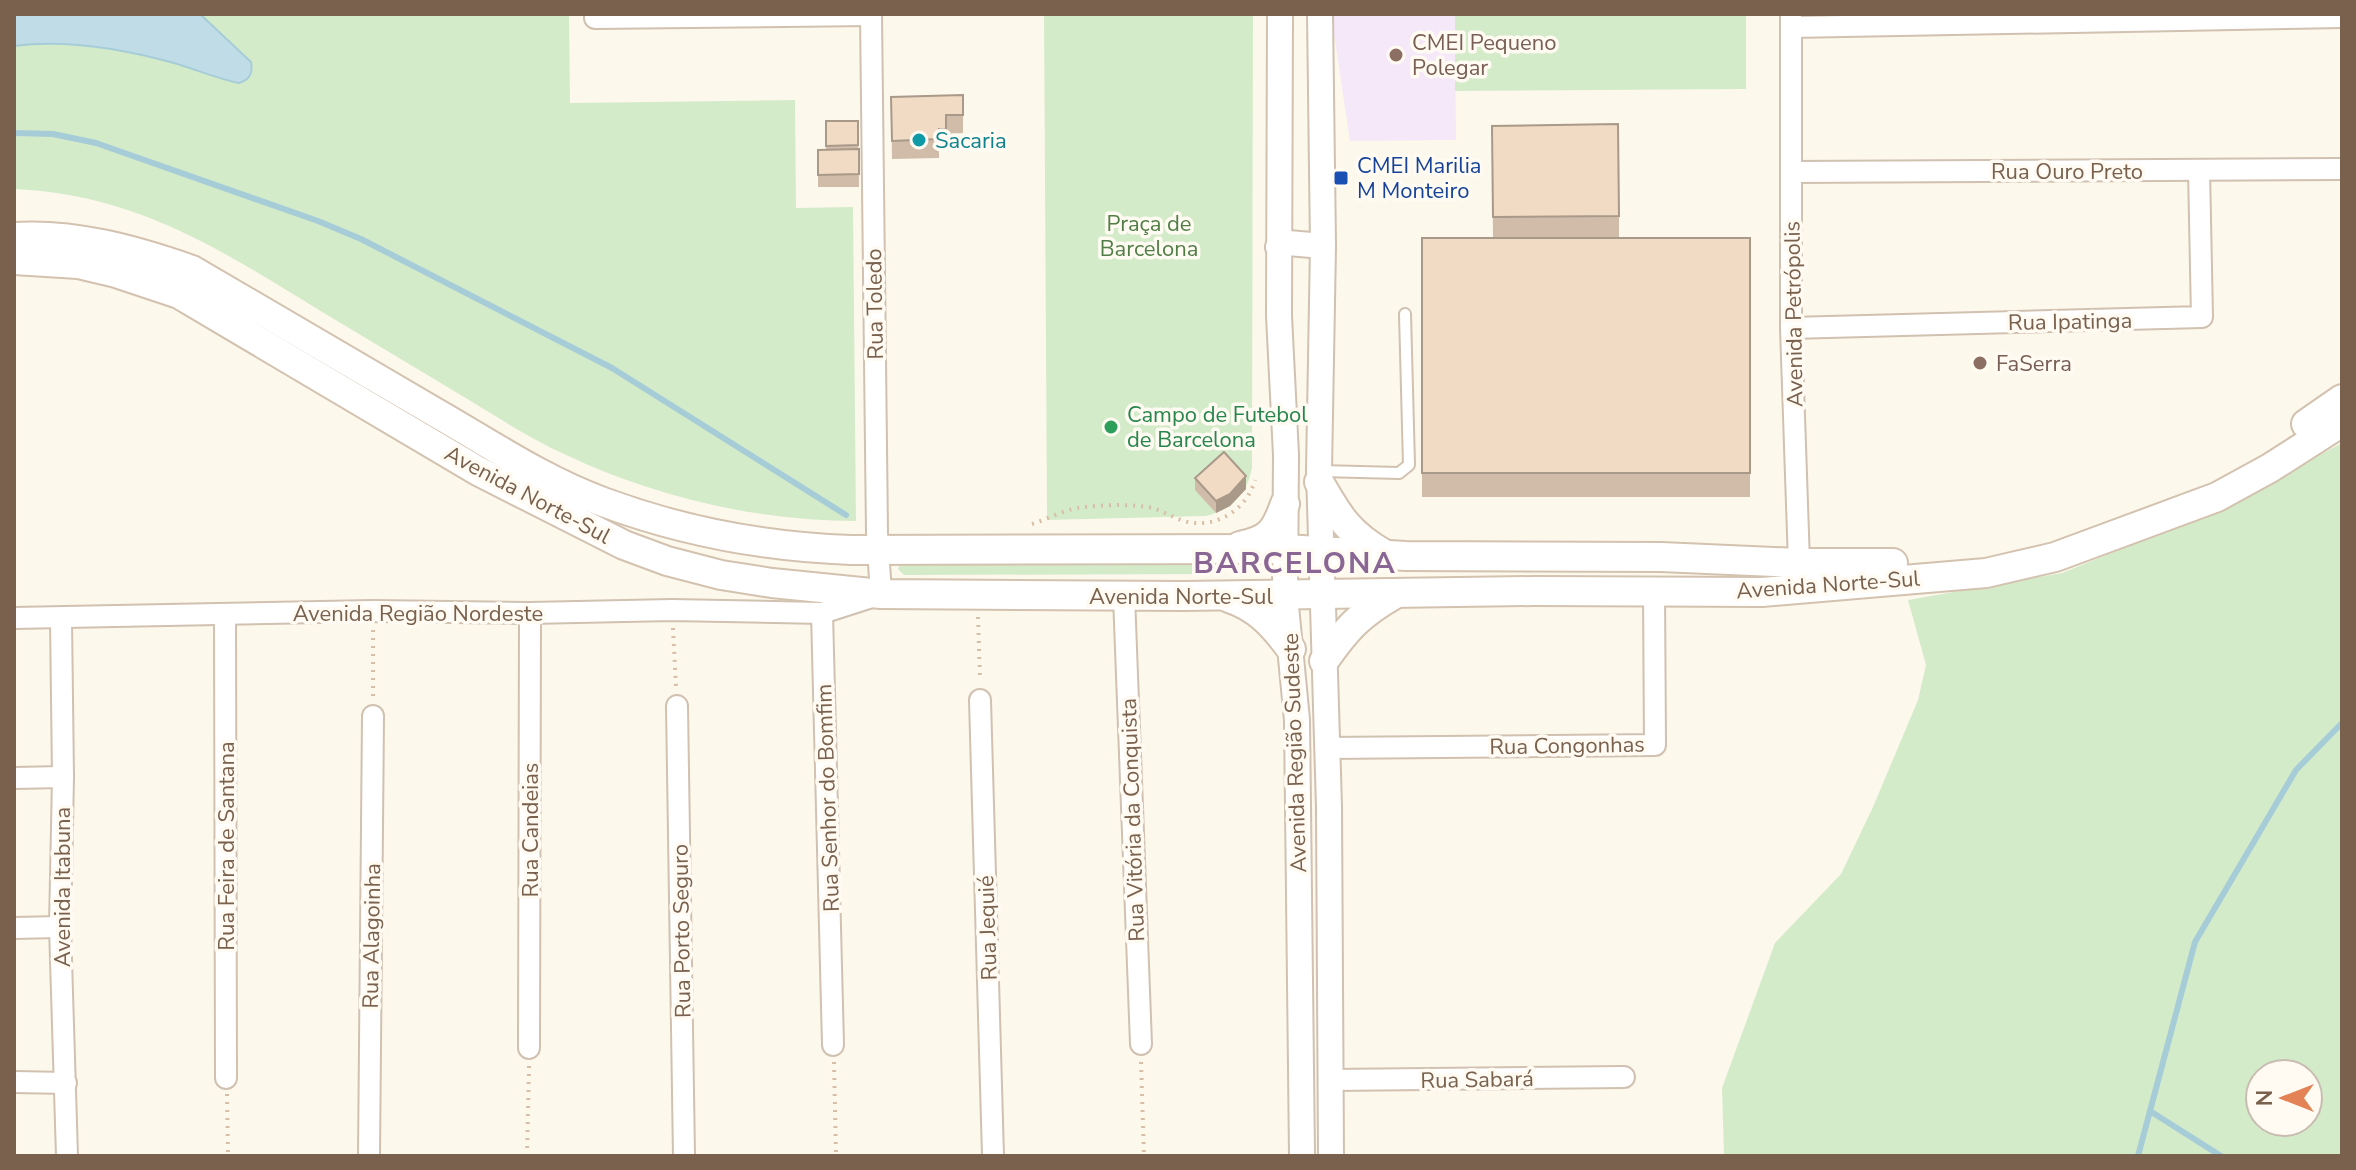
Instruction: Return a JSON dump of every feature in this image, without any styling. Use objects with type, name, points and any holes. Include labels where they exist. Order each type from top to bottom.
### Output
[{"type":"main road","name":"Avenida Norte-Sul","points":[[14,237],[74,239],[154,257],[192,270],[515,461],[563,485],[612,506],[679,527],[721,537],[808,548],[1284,549],[1385,555],[1661,557],[1879,564],[1941,560],[2058,539],[2167,499],[2243,465],[2342,399]]},
{"type":"main road","name":"Avenida Norte-Sul","points":[[14,260],[78,264],[179,294],[478,471],[624,545],[667,561],[721,575],[881,594],[1285,596],[1321,593],[1654,590],[1762,592],[1986,573],[2055,557],[2217,497],[2270,468],[2342,422]]},
{"type":"main road","points":[[1319,476],[1338,515],[1359,540],[1385,555]]},
{"type":"main road","points":[[1225,549],[1256,543],[1270,535],[1285,504]]},
{"type":"main road","points":[[1324,661],[1342,635],[1365,611],[1397,593]]},
{"type":"main road","points":[[1220,596],[1244,603],[1270,621],[1291,649]]},
{"type":"street","points":[[595,16],[871,14]]},
{"type":"street","name":"Rua Toledo","points":[[871,14],[877,550],[881,594]]},
{"type":"street","name":"Avenida Região Sudeste","points":[[1280,14],[1279,316],[1286,455],[1285,596],[1297,720],[1302,1156]]},
{"type":"street","name":"Avenida Região Sudeste","points":[[1320,14],[1323,246],[1319,476],[1327,748],[1331,1156]]},
{"type":"street","points":[[1791,20],[2342,17]]},
{"type":"street","name":"Avenida Petrópolis","points":[[1791,20],[1791,328],[1799,563]]},
{"type":"street","name":"Rua Ouro Preto","points":[[1791,172],[2342,169]]},
{"type":"street","name":"Rua Ipatinga","points":[[1791,328],[2202,317],[2199,170]]},
{"type":"street","points":[[1278,247],[1288,243],[1323,246]]},
{"type":"street","points":[[1279,316],[1287,323],[1298,324],[1322,316]]},
{"type":"street","points":[[1762,592],[1786,583],[1799,570],[1799,563]]},
{"type":"street","name":"Rua Congonhas","points":[[1327,748],[1655,745],[1654,590]]},
{"type":"street","points":[[822,613],[881,594]]},
{"type":"street","name":"Rua Vitória da Conquista","points":[[1124,596],[1141,1044]]},
{"type":"street","name":"Avenida Região Nordeste","points":[[14,618],[373,611],[822,613]]},
{"type":"street","name":"Rua Candeias","points":[[529,1048],[530,613]]},
{"type":"street","name":"Rua Senhor do Bomfim","points":[[822,613],[833,1045]]},
{"type":"street","name":"Rua Feira de Santana","points":[[225,614],[226,1078]]},
{"type":"street","name":"Avenida Itabuna","points":[[61,618],[63,777],[60,927],[67,1156]]},
{"type":"street","name":"Rua Jequié","points":[[980,700],[993,1156]]},
{"type":"street","name":"Rua Porto Seguro","points":[[677,706],[684,1156]]},
{"type":"street","name":"Rua Alagoinha","points":[[369,1156],[373,716]]},
{"type":"street","points":[[14,778],[63,777]]},
{"type":"street","points":[[14,928],[60,927]]},
{"type":"street","name":"Rua Sabará","points":[[1331,1080],[1624,1077]]},
{"type":"street","points":[[14,1082],[66,1083]]},
{"type":"lane","points":[[1319,476],[1399,473],[1409,465],[1405,314]]},
{"type":"path","points":[[1024,527],[1082,507],[1143,506],[1185,521],[1210,522],[1240,506],[1255,480]]},
{"type":"path","points":[[978,595],[980,700]]},
{"type":"path","points":[[672,610],[677,706]]},
{"type":"path","points":[[373,611],[373,716]]},
{"type":"path","points":[[1141,1044],[1144,1156]]},
{"type":"path","points":[[833,1045],[836,1156]]},
{"type":"path","points":[[527,1156],[529,1048]]},
{"type":"path","points":[[226,1078],[228,1156]]},
{"type":"shaded area","name":"CMEI Pequeno Polegar","points":[[1331,14],[1455,14],[1456,140],[1350,141]]},
{"type":"green space","points":[[200,14],[569,14],[570,103],[795,100],[796,208],[853,207],[856,521],[781,517],[744,511],[634,483],[551,448],[246,266],[175,228],[100,202],[59,193],[14,189],[14,46],[65,45],[126,52],[186,65],[234,82],[251,62]]},
{"type":"green space","name":"Praça de Barcelona","points":[[1044,14],[1253,14],[1252,468],[1237,499],[1206,516],[1047,520]]},
{"type":"green space","points":[[1455,14],[1746,14],[1746,89],[1455,91]]},
{"type":"green space","points":[[2342,443],[2342,1156],[1724,1156],[1722,1088],[1775,943],[1841,874],[1918,700],[1926,665],[1908,600],[2062,573],[2205,515]]},
{"type":"green space","points":[[1207,561],[1207,574],[904,575],[898,569],[901,563]]},
{"type":"water","points":[[14,14],[200,14],[251,62],[251,73],[239,83],[135,53],[74,45],[14,46]]},
{"type":"building","points":[[963,95],[963,115],[946,115],[946,129],[939,129],[939,139],[892,141],[891,97]]},
{"type":"building","points":[[826,121],[858,121],[858,145],[826,146]]},
{"type":"building","points":[[1618,124],[1619,216],[1493,217],[1492,126]]},
{"type":"building","points":[[859,149],[859,174],[818,175],[818,150]]},
{"type":"building","points":[[1422,238],[1750,238],[1750,473],[1422,473]]},
{"type":"building","points":[[1224,452],[1246,476],[1230,494],[1216,501],[1195,478]]},
{"type":"waterway","points":[[14,133],[53,134],[96,143],[361,239],[612,368],[846,515]]},
{"type":"waterway","points":[[2138,1156],[2195,942],[2296,770],[2342,723]]},
{"type":"waterway","points":[[2150,1111],[2221,1156]]},
{"type":"place","name":"CMEI Pequeno Polegar","points":[[1396,55]]},
{"type":"place","name":"Sacaria","points":[[919,140]]},
{"type":"place","name":"CMEI Marilia M Monteiro","points":[[1341,178]]},
{"type":"place","name":"FaSerra","points":[[1980,363]]},
{"type":"place","name":"Campo de Futebol de Barcelona","points":[[1111,427]]},
{"type":"district","name":"BARCELONA","points":[[1295,563]]}]
